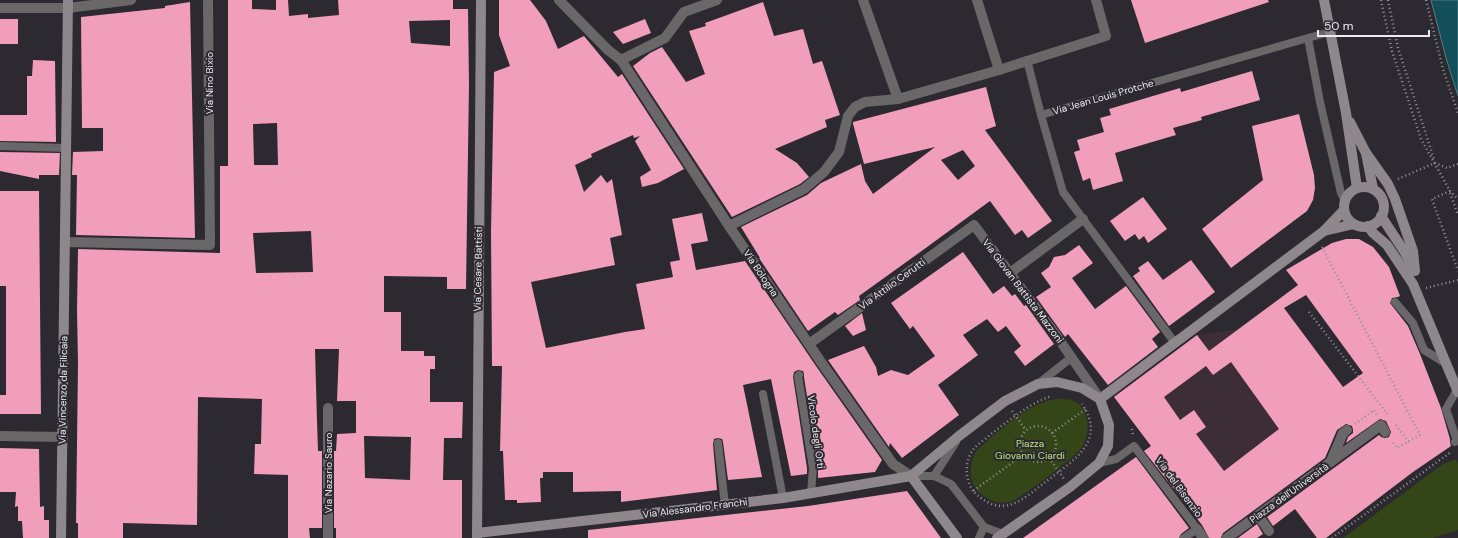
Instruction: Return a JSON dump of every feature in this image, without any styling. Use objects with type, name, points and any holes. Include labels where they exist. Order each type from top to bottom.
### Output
[{"type":"street","points":[[0,8],[131,0]]},
{"type":"street","name":"Via Nino Bixio","points":[[65,242],[210,245],[208,0]]},
{"type":"street","name":"Via Cesare Battisti","points":[[477,535],[481,0]]},
{"type":"street","name":"Via Bologna","points":[[559,0],[608,50],[621,60],[809,344],[819,363],[893,464],[911,476]]},
{"type":"street","points":[[621,60],[665,38],[684,12],[718,0]]},
{"type":"street","points":[[863,0],[898,99]]},
{"type":"street","points":[[977,0],[999,70]]},
{"type":"street","points":[[730,226],[804,189],[824,172],[839,152],[848,116],[855,107],[865,102],[898,99],[999,70],[1106,36],[1096,0]]},
{"type":"street","points":[[1324,0],[1346,113],[1357,188]]},
{"type":"street","name":"Via Vincenzo da Filicaia","points":[[61,538],[68,4]]},
{"type":"street","points":[[1346,113],[1366,153],[1388,184],[1395,199],[1413,251],[1415,271],[1414,287]]},
{"type":"street","points":[[1366,153],[1373,189]]},
{"type":"street","points":[[1100,399],[1324,231],[1345,205],[1349,193],[1357,188],[1363,187],[1373,189],[1377,192],[1383,202],[1383,211],[1378,220],[1368,226],[1354,224],[1324,231]]},
{"type":"street","points":[[1345,205],[1348,218],[1354,224]]},
{"type":"street","points":[[1381,216],[1415,271]]},
{"type":"street","points":[[1010,273],[1083,219]]},
{"type":"street","name":"Via Giovan Battista Mazzoni","points":[[974,225],[1072,357]]},
{"type":"street","name":"Via Attilio Cerutti","points":[[809,344],[974,225]]},
{"type":"street","points":[[1368,226],[1373,233],[1387,245],[1414,287],[1458,391]]},
{"type":"street","points":[[1000,536],[1070,487],[1100,463],[1108,446],[1109,425],[1100,399],[1072,357]]},
{"type":"street","points":[[957,538],[911,476],[1005,401],[1038,384],[1056,382],[1082,388],[1100,399]]},
{"type":"street","name":"Via Nazario Sauro","points":[[328,408],[328,538]]},
{"type":"street","name":"Piazza dell'Università","points":[[1227,538],[1381,425],[1385,432]]},
{"type":"street","name":"Piazza dell'Università","points":[[1331,461],[1343,433],[1347,430]]},
{"type":"street","points":[[0,436],[62,437]]},
{"type":"street","name":"Via Alessandro Franchi","points":[[477,535],[783,498],[911,476]]},
{"type":"street","points":[[1258,515],[1269,531]]},
{"type":"street","points":[[1197,529],[1203,538]]},
{"type":"lane","name":"Via Jean Louis Protche","points":[[1175,342],[1063,192],[1041,115],[1330,32]]},
{"type":"lane","points":[[1308,38],[1320,102],[1345,205]]},
{"type":"lane","points":[[1027,60],[1041,115]]},
{"type":"lane","points":[[0,146],[66,148]]},
{"type":"lane","points":[[1395,302],[1413,323],[1424,350],[1446,363]]},
{"type":"lane","points":[[1038,384],[1072,357]]},
{"type":"lane","name":"Vicolo degli Orti","points":[[799,375],[813,468],[811,493]]},
{"type":"lane","points":[[1456,446],[1457,441],[1446,409],[1458,391]]},
{"type":"lane","points":[[763,394],[783,498]]},
{"type":"lane","points":[[934,476],[960,436]]},
{"type":"lane","points":[[718,444],[725,505]]},
{"type":"lane","name":"Via del Bisenzio","points":[[1100,463],[1116,459],[1134,446],[1197,529],[1184,538]]},
{"type":"lane","points":[[911,476],[934,476],[951,484],[984,527],[1000,536]]},
{"type":"lane","points":[[979,538],[984,527]]},
{"type":"path","points":[[1381,0],[1392,51],[1413,118],[1421,139],[1450,191],[1458,215]]},
{"type":"path","points":[[1388,0],[1398,48],[1435,164]]},
{"type":"path","points":[[1426,0],[1443,69],[1458,113]]},
{"type":"path","points":[[1388,184],[1435,164],[1447,168],[1458,164]]},
{"type":"path","points":[[1450,191],[1458,199]]},
{"type":"path","points":[[1450,191],[1432,199],[1458,271]]},
{"type":"path","points":[[1327,243],[1321,246],[1420,435],[1400,446]]},
{"type":"path","points":[[1414,287],[1458,280]]},
{"type":"path","points":[[1309,312],[1390,417]]},
{"type":"path","points":[[1058,396],[1045,398],[1024,409],[971,452],[966,469],[968,482],[973,491],[979,497],[992,504],[1003,506],[1014,504],[1023,499],[1080,455],[1087,444],[1092,431],[1086,409],[1081,402]]},
{"type":"path","points":[[1052,433],[1100,399]]},
{"type":"path","points":[[1005,401],[1026,430]]},
{"type":"path","points":[[1394,423],[1409,442]]},
{"type":"path","points":[[1033,426],[1040,426],[1047,428],[1052,433],[1056,446],[1049,458],[1035,462],[1029,460],[1023,455],[1019,442],[1026,430],[1033,426]]},
{"type":"path","points":[[1400,446],[1416,437]]},
{"type":"path","points":[[1394,440],[1400,446]]},
{"type":"path","points":[[1332,538],[1451,452],[1456,446]]},
{"type":"path","points":[[973,491],[1023,455]]},
{"type":"path","points":[[1049,458],[1070,487]]},
{"type":"shaded area","points":[[1277,300],[1343,387],[1355,378],[1372,399],[1207,521],[1114,396],[1197,335],[1239,329]]},
{"type":"green space","name":"Piazza Giovanni Ciardi","points":[[1056,399],[1067,399],[1074,401],[1086,415],[1088,428],[1082,447],[1060,468],[1036,486],[1010,502],[996,502],[983,496],[974,485],[971,475],[971,465],[977,450],[1024,412],[1034,406]]},
{"type":"green space","points":[[1456,459],[1458,464],[1458,530],[1432,538],[1343,538],[1443,464]]},
{"type":"water","points":[[1431,0],[1458,0],[1458,96],[1446,58]]},
{"type":"building","points":[[228,0],[252,0],[252,9],[276,10],[276,0],[288,0],[289,16],[308,14],[308,18],[339,15],[338,0],[453,0],[453,9],[468,9],[469,84],[466,289],[447,289],[447,277],[384,276],[384,312],[401,312],[401,351],[424,351],[424,356],[435,356],[435,369],[430,369],[430,402],[463,402],[462,438],[444,438],[443,480],[462,480],[462,538],[336,538],[336,528],[334,528],[334,451],[336,451],[337,434],[356,433],[356,401],[337,401],[339,349],[315,349],[318,451],[322,451],[322,528],[309,528],[310,538],[288,538],[288,475],[254,474],[255,444],[261,444],[262,399],[198,397],[197,525],[123,523],[123,538],[78,538],[78,523],[76,523],[78,249],[220,253],[220,166],[228,166]],"holes":[[[450,20],[450,46],[411,43],[409,21]],[[277,123],[278,165],[254,165],[253,124]],[[311,231],[313,272],[256,273],[253,233]],[[364,436],[411,437],[410,480],[365,478]]]},
{"type":"building","points":[[499,0],[530,0],[546,21],[558,49],[584,36],[618,77],[622,74],[684,169],[658,183],[642,187],[640,177],[651,170],[635,141],[640,136],[634,138],[633,135],[591,154],[592,157],[575,165],[584,192],[601,175],[607,183],[612,179],[622,235],[610,238],[615,265],[531,282],[546,348],[645,329],[636,284],[673,277],[670,262],[680,260],[672,219],[702,213],[708,241],[691,244],[696,270],[745,261],[882,460],[875,472],[818,478],[818,467],[804,374],[803,371],[798,370],[794,372],[793,377],[807,474],[791,476],[771,379],[743,385],[762,477],[728,480],[723,442],[722,439],[718,438],[714,439],[713,444],[717,490],[621,502],[621,491],[573,492],[573,472],[543,472],[543,478],[540,478],[541,502],[517,503],[517,500],[505,500],[503,451],[500,451],[502,366],[492,366],[491,231],[494,72],[510,66],[499,35]]},
{"type":"building","points":[[1131,0],[1268,0],[1269,2],[1145,43]]},
{"type":"building","points":[[190,2],[195,238],[76,235],[77,175],[72,175],[73,152],[103,151],[103,128],[82,128],[81,17],[165,8],[165,6]]},
{"type":"building","points":[[763,2],[774,36],[803,29],[813,64],[822,61],[840,115],[825,120],[827,127],[775,149],[797,163],[809,177],[800,184],[732,217],[633,66],[650,53],[662,47],[686,82],[705,74],[689,31],[706,26],[705,23]]},
{"type":"building","points":[[0,19],[18,19],[18,44],[0,44]]},
{"type":"building","points":[[645,19],[651,33],[623,44],[613,32]]},
{"type":"building","points":[[33,60],[55,61],[56,142],[0,141],[0,115],[27,115],[27,76],[32,76]]},
{"type":"building","points":[[1252,71],[1260,100],[1201,117],[1202,120],[1173,128],[1176,135],[1115,153],[1123,181],[1093,190],[1090,178],[1083,181],[1074,152],[1080,150],[1077,140],[1104,132],[1100,118],[1111,115],[1109,109],[1180,88],[1181,92]]},
{"type":"building","points":[[986,87],[996,126],[985,130],[1052,221],[1028,238],[1022,230],[1015,235],[990,201],[859,296],[860,300],[838,315],[835,312],[808,331],[759,258],[741,227],[807,195],[821,183],[861,164],[865,181],[873,194],[935,147],[864,164],[853,122]],"holes":[[[963,150],[975,166],[958,180],[941,160]]]},
{"type":"building","points":[[1299,114],[1314,175],[1315,188],[1313,200],[1307,211],[1231,268],[1202,229],[1263,180],[1252,126]]},
{"type":"building","points":[[0,152],[60,153],[59,175],[39,175],[39,179],[0,171]]},
{"type":"building","points":[[0,191],[39,191],[41,414],[0,414],[0,395],[6,395],[6,286],[0,286]]},
{"type":"building","points":[[1143,197],[1167,229],[1148,243],[1144,236],[1139,240],[1135,234],[1125,241],[1110,221]]},
{"type":"building","points":[[1346,239],[1359,239],[1373,247],[1389,267],[1400,296],[1392,298],[1390,303],[1408,326],[1420,354],[1441,408],[1451,446],[1413,472],[1326,538],[1317,538],[1295,509],[1273,526],[1267,517],[1379,435],[1385,438],[1389,437],[1391,432],[1386,421],[1380,419],[1346,443],[1348,437],[1353,433],[1353,430],[1352,426],[1346,424],[1337,430],[1325,458],[1223,533],[1221,538],[1209,538],[1202,525],[1144,451],[1151,446],[1114,397],[1197,335],[1209,351],[1298,285],[1286,270],[1332,243]],"holes":[[[1306,295],[1363,373],[1343,387],[1284,308]],[[1231,362],[1279,429],[1224,471],[1196,434],[1206,427],[1194,410],[1180,420],[1164,397],[1206,366],[1213,375]]]},
{"type":"building","points":[[1079,245],[1093,263],[1072,278],[1095,309],[1126,286],[1160,332],[1152,339],[1158,347],[1108,385],[1068,334],[1065,337],[1036,297],[1051,287],[1041,273],[1049,267],[1054,257],[1065,255]]},
{"type":"building","points":[[963,252],[993,294],[1004,286],[1012,296],[1015,294],[1024,306],[1026,305],[1054,344],[1025,366],[1014,352],[1021,346],[1006,326],[998,332],[987,319],[963,335],[978,355],[938,385],[959,415],[902,458],[890,443],[889,447],[828,360],[864,346],[876,367],[878,376],[891,370],[908,375],[935,356],[913,326],[910,329],[891,303]]},
{"type":"building","points":[[1191,260],[1215,292],[1169,326],[1133,276],[1140,271],[1138,268],[1148,261],[1163,280]]},
{"type":"building","points":[[862,313],[866,330],[853,336],[845,326]]},
{"type":"building","points":[[0,448],[39,449],[40,507],[44,506],[44,520],[49,520],[49,538],[23,538],[22,521],[18,521],[18,506],[15,507],[16,492],[0,492]]},
{"type":"building","points":[[1136,457],[1189,528],[1181,534],[1179,538],[1023,538]]},
{"type":"building","points":[[907,491],[941,538],[588,538],[588,530],[808,506]]},
{"type":"building","points":[[1257,524],[1263,534],[1257,538],[1238,538]]}]
